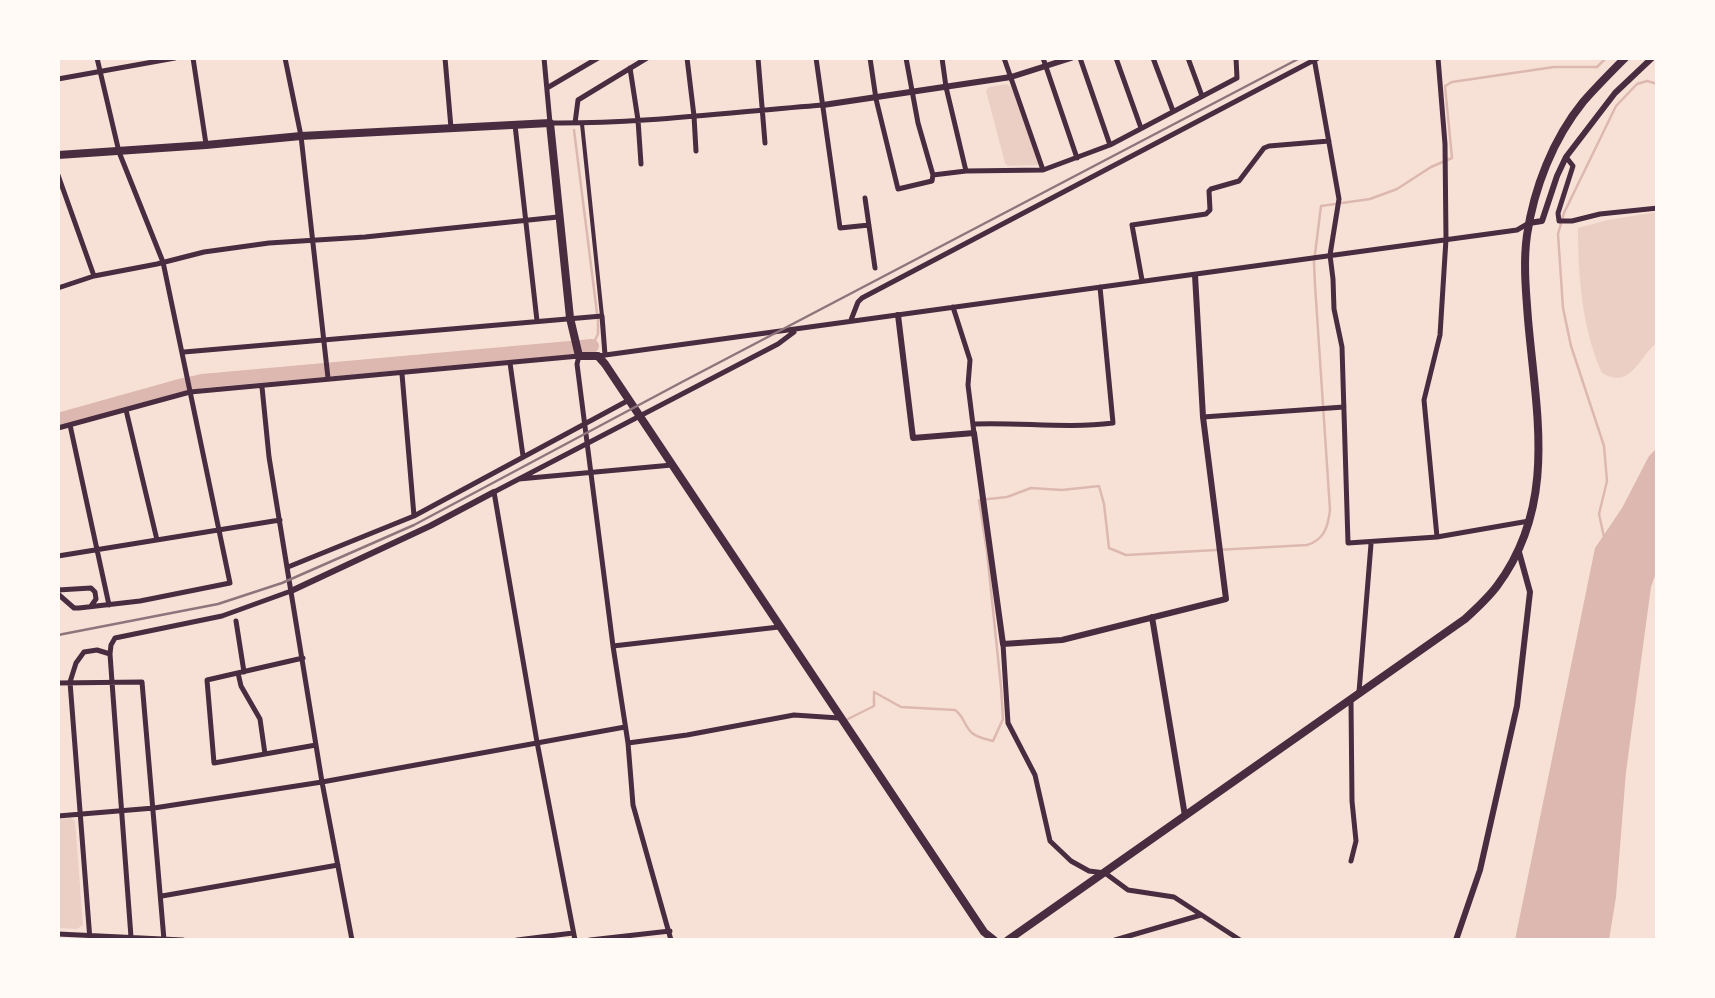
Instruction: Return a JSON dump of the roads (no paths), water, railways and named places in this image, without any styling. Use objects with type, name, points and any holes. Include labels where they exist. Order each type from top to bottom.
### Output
[{"type":"highway","points":[[1008,940],[1465,619],[1496,586],[1518,551],[1537,494],[1539,439],[1525,283],[1529,224],[1541,176],[1569,122],[1625,58]]},
{"type":"highway","points":[[58,155],[301,136],[550,123],[570,318],[579,353],[602,355],[839,718],[984,932],[994,940]]},
{"type":"street","points":[[58,592],[74,608],[230,582],[163,262],[119,152],[97,58]]},
{"type":"street","points":[[58,79],[175,58]]},
{"type":"street","points":[[193,58],[206,145]]},
{"type":"street","points":[[285,58],[301,136],[328,378]]},
{"type":"street","points":[[444,58],[451,128]]},
{"type":"street","points":[[544,58],[550,123],[578,124],[876,99],[1011,76],[1045,62],[1071,58]]},
{"type":"street","points":[[547,88],[598,58]]},
{"type":"street","points":[[648,58],[578,100],[602,316],[602,355],[1517,230],[1542,221],[1566,157],[1615,93],[1652,58]]},
{"type":"street","points":[[687,58],[696,152]]},
{"type":"street","points":[[758,58],[765,143]]},
{"type":"street","points":[[816,58],[840,228],[868,225]]},
{"type":"street","points":[[870,58],[898,189],[932,181],[933,175],[906,58]]},
{"type":"street","points":[[942,58],[966,171]]},
{"type":"street","points":[[1004,58],[1043,170]]},
{"type":"street","points":[[1080,58],[1110,145]]},
{"type":"street","points":[[1116,58],[1141,128]]},
{"type":"street","points":[[1153,58],[1173,111]]},
{"type":"street","points":[[1188,58],[1202,96]]},
{"type":"street","points":[[933,175],[1043,170],[1077,158],[1110,145],[1237,78],[1236,58]]},
{"type":"street","points":[[850,320],[862,298],[1316,58],[1339,199],[1330,255],[1334,310],[1342,347],[1348,543],[1437,537],[1529,521]]},
{"type":"street","points":[[1437,537],[1424,400],[1440,335],[1446,239],[1445,144],[1438,58]]},
{"type":"street","points":[[1045,62],[1077,158]]},
{"type":"street","points":[[630,68],[641,164]]},
{"type":"street","points":[[515,125],[537,320]]},
{"type":"street","points":[[1142,280],[1132,225],[1206,214],[1210,210],[1208,192],[1239,181],[1264,148],[1329,142]]},
{"type":"street","points":[[1566,157],[1572,166],[1558,221],[1658,208]]},
{"type":"street","points":[[58,177],[94,276]]},
{"type":"street","points":[[865,198],[875,268]]},
{"type":"street","points":[[58,288],[94,276],[268,242],[365,237],[559,217]]},
{"type":"street","points":[[1003,644],[1062,640],[1226,599],[1203,417],[1194,274]]},
{"type":"street","points":[[974,424],[1113,423],[1100,287]]},
{"type":"street","points":[[953,306],[970,360],[968,385],[1003,644],[1008,722],[1035,775],[1050,842],[1080,866],[1105,874],[1128,890],[1174,897],[1240,940]]},
{"type":"street","points":[[898,314],[913,438],[974,433]]},
{"type":"street","points":[[184,352],[602,316]]},
{"type":"street","points":[[131,937],[110,654],[116,638],[222,616],[291,591],[430,526],[778,344],[796,330]]},
{"type":"street","points":[[58,428],[190,392],[510,363],[579,353],[577,364],[633,805],[671,940]]},
{"type":"street","points":[[510,363],[523,456]]},
{"type":"street","points":[[402,373],[414,516]]},
{"type":"street","points":[[262,387],[269,458],[352,940]]},
{"type":"street","points":[[288,567],[414,516],[629,400]]},
{"type":"street","points":[[1203,417],[1344,407]]},
{"type":"street","points":[[126,410],[157,540]]},
{"type":"street","points":[[70,425],[110,605]]},
{"type":"street","points":[[516,479],[672,465]]},
{"type":"street","points":[[494,492],[574,937],[517,940]]},
{"type":"street","points":[[58,556],[280,520]]},
{"type":"street","points":[[1351,861],[1356,841],[1352,800],[1355,698],[1371,544]]},
{"type":"street","points":[[1456,940],[1480,870],[1516,706],[1530,592],[1518,551]]},
{"type":"street","points":[[58,592],[92,588],[96,598],[91,606]]},
{"type":"street","points":[[1152,616],[1185,818]]},
{"type":"street","points":[[236,622],[241,686],[260,719],[265,754]]},
{"type":"street","points":[[613,646],[780,627]]},
{"type":"street","points":[[90,938],[70,682],[84,652],[98,650],[110,654]]},
{"type":"street","points":[[303,658],[207,680],[214,763],[316,744]]},
{"type":"street","points":[[58,683],[142,682],[164,939]]},
{"type":"street","points":[[628,743],[794,715],[839,718]]},
{"type":"street","points":[[58,816],[154,808],[322,782],[625,727]]},
{"type":"street","points":[[162,896],[338,866]]},
{"type":"street","points":[[1115,940],[1200,915]]},
{"type":"street","points":[[590,940],[670,931]]},
{"type":"street","points":[[58,934],[183,940]]},
{"type":"waterway","points":[[848,719],[874,706],[874,692],[901,707],[955,710],[972,733],[993,741],[1003,719],[979,500],[1007,497],[1031,488],[1099,486],[1109,548],[1126,555],[1307,545],[1317,540],[1326,527],[1330,510],[1314,262],[1321,206],[1370,199],[1397,189],[1452,158],[1445,86],[1452,82],[1554,67],[1597,67],[1606,58]]},
{"type":"waterway","points":[[1604,537],[1599,514],[1607,481],[1604,446],[1571,346],[1563,308],[1558,234],[1564,213],[1616,106],[1637,84],[1658,84]]},
{"type":"waterway","points":[[574,130],[598,321],[598,334],[592,346]]},
{"type":"waterway","points":[[58,420],[202,381],[592,346]]},
{"type":"railway","points":[[58,635],[218,604],[282,583],[414,525],[1300,58]]}]
